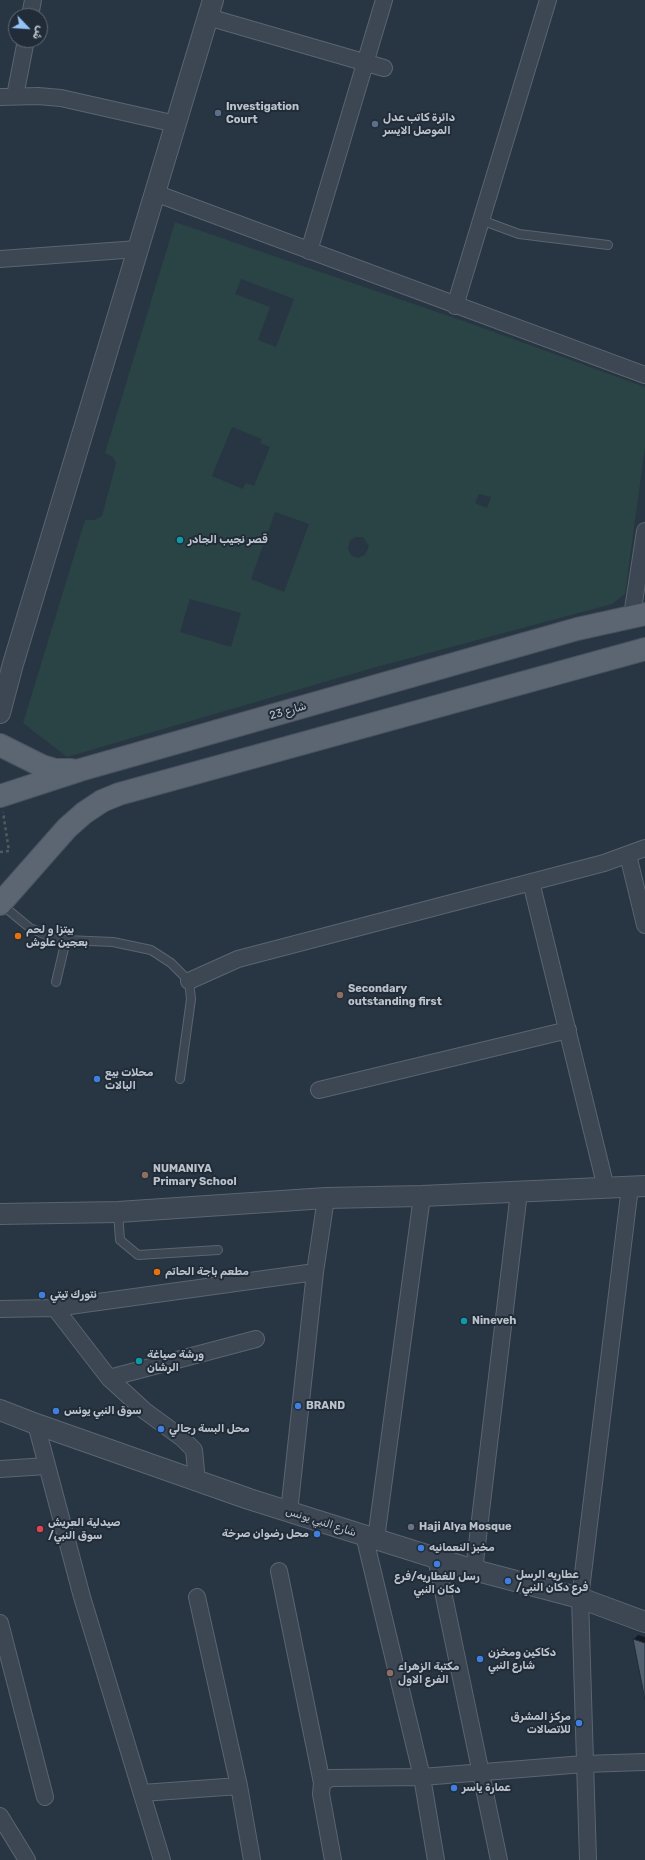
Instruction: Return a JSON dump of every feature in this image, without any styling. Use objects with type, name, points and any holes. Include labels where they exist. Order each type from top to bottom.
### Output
[{"type":"main road","name":"شارع 23","points":[[1,802],[80,770],[576,629],[641,609]]},
{"type":"main road","points":[[0,904],[58,839],[84,813],[102,801],[136,788],[645,649]]},
{"type":"main road","points":[[579,668],[645,658]]},
{"type":"main road","points":[[0,745],[42,766],[55,770],[80,770]]},
{"type":"street","points":[[308,251],[384,0]]},
{"type":"street","points":[[455,306],[548,0]]},
{"type":"street","points":[[0,713],[10,664],[138,249],[210,9],[365,63],[384,68]]},
{"type":"street","points":[[23,48],[8,96],[61,98],[176,124]]},
{"type":"street","points":[[155,193],[455,306],[645,375]]},
{"type":"street","points":[[0,259],[138,249]]},
{"type":"street","points":[[641,609],[645,531]]},
{"type":"street","points":[[189,981],[238,960],[531,882],[628,855],[645,848]]},
{"type":"street","points":[[628,855],[645,925]]},
{"type":"street","points":[[531,882],[606,1188]]},
{"type":"street","points":[[319,1090],[568,1030]]},
{"type":"street","points":[[0,1214],[118,1212],[326,1198],[422,1196],[638,1186],[580,1598],[588,1860]]},
{"type":"street","points":[[474,1570],[519,1192]]},
{"type":"street","points":[[422,1196],[370,1537],[422,1777],[436,1860]]},
{"type":"street","points":[[289,1512],[316,1272],[326,1198]]},
{"type":"street","points":[[0,1309],[55,1308],[316,1272]]},
{"type":"street","points":[[55,1308],[109,1378],[146,1411],[182,1438],[194,1450],[197,1481]]},
{"type":"street","points":[[109,1378],[256,1339]]},
{"type":"street","name":"شارع النبي يونس","points":[[0,1410],[197,1481],[289,1512],[474,1570],[580,1598],[645,1622]]},
{"type":"street","points":[[36,1424],[82,1597],[162,1860]]},
{"type":"street","points":[[0,1469],[47,1466]]},
{"type":"street","points":[[436,1558],[499,1860]]},
{"type":"street","points":[[279,1571],[322,1783],[321,1794],[333,1860]]},
{"type":"street","points":[[198,1596],[239,1786],[252,1860]]},
{"type":"street","points":[[0,1622],[45,1797]]},
{"type":"street","points":[[322,1783],[331,1778],[422,1777],[584,1764],[645,1762]]},
{"type":"street","points":[[142,1793],[239,1786]]},
{"type":"street","points":[[0,1816],[28,1860]]},
{"type":"lane","points":[[481,220],[518,234],[608,245]]},
{"type":"lane","points":[[0,904],[30,928],[46,935],[66,940],[113,942],[151,950],[171,963],[189,981],[191,999],[180,1079]]},
{"type":"lane","points":[[56,982],[66,940]]},
{"type":"lane","points":[[118,1212],[120,1240],[138,1255],[218,1250]]},
{"type":"path","points":[[0,852],[9,850],[1,802]]},
{"type":"green space","points":[[175,222],[472,324],[645,387],[645,447],[625,594],[612,604],[369,669],[67,757],[23,723],[85,520],[94,520],[102,516],[116,463],[113,457],[105,453]],"holes":[[[241,279],[294,299],[276,347],[258,340],[270,307],[235,294]],[[232,427],[262,439],[260,443],[270,447],[254,486],[246,483],[243,489],[212,476]],[[479,494],[491,497],[487,508],[475,503]],[[275,512],[309,524],[284,592],[251,579]],[[356,537],[363,537],[369,546],[365,555],[358,558],[352,556],[348,550],[350,540]],[[190,599],[241,613],[231,647],[180,632]]]},
{"type":"building","points":[[633,1639],[645,1643],[645,1700]]},
{"type":"place","name":"Investigation Court","points":[[218,113]]},
{"type":"place","name":"دائرة كاتب عدل الموصل الايسر","points":[[375,124]]},
{"type":"place","name":"قصر نجيب الجادر","points":[[180,540]]},
{"type":"place","name":"بيتزا و لحم بعجين علوش","points":[[18,936]]},
{"type":"place","name":"Secondary outstanding first","points":[[340,995]]},
{"type":"place","name":"محلات بيع البالات","points":[[97,1079]]},
{"type":"place","name":"NUMANIYA Primary School","points":[[145,1175]]},
{"type":"place","name":"مطعم باجة الحاتم","points":[[157,1272]]},
{"type":"place","name":"نتورك تيتي","points":[[42,1295]]},
{"type":"place","name":"Nineveh","points":[[464,1321]]},
{"type":"place","name":"ورشة صياغة الرشان","points":[[139,1361]]},
{"type":"place","name":"BRAND","points":[[298,1406]]},
{"type":"place","name":"سوق النبي يونس","points":[[56,1411]]},
{"type":"place","name":"محل البسة رجالي","points":[[161,1429]]},
{"type":"place","name":"Haji Alya Mosque","points":[[411,1527]]},
{"type":"place","name":"صيدلية العريش /سوق النبي","points":[[40,1529]]},
{"type":"place","name":"محل رضوان صرخة","points":[[317,1534]]},
{"type":"place","name":"مخبز النعمانيه","points":[[421,1548]]},
{"type":"place","name":"رسل للغطاريه/فرع دكان النبي","points":[[437,1564]]},
{"type":"place","name":"عطاريه الرسل /فرع دكان النبي","points":[[508,1581]]},
{"type":"place","name":"دكاكين ومخزن شارع النبي","points":[[480,1659]]},
{"type":"place","name":"مكتبة الزهراء الفرع الاول","points":[[390,1673]]},
{"type":"place","name":"مركز المشرق للاتصالات","points":[[579,1723]]},
{"type":"place","name":"عمارة ياسر","points":[[454,1788]]}]
